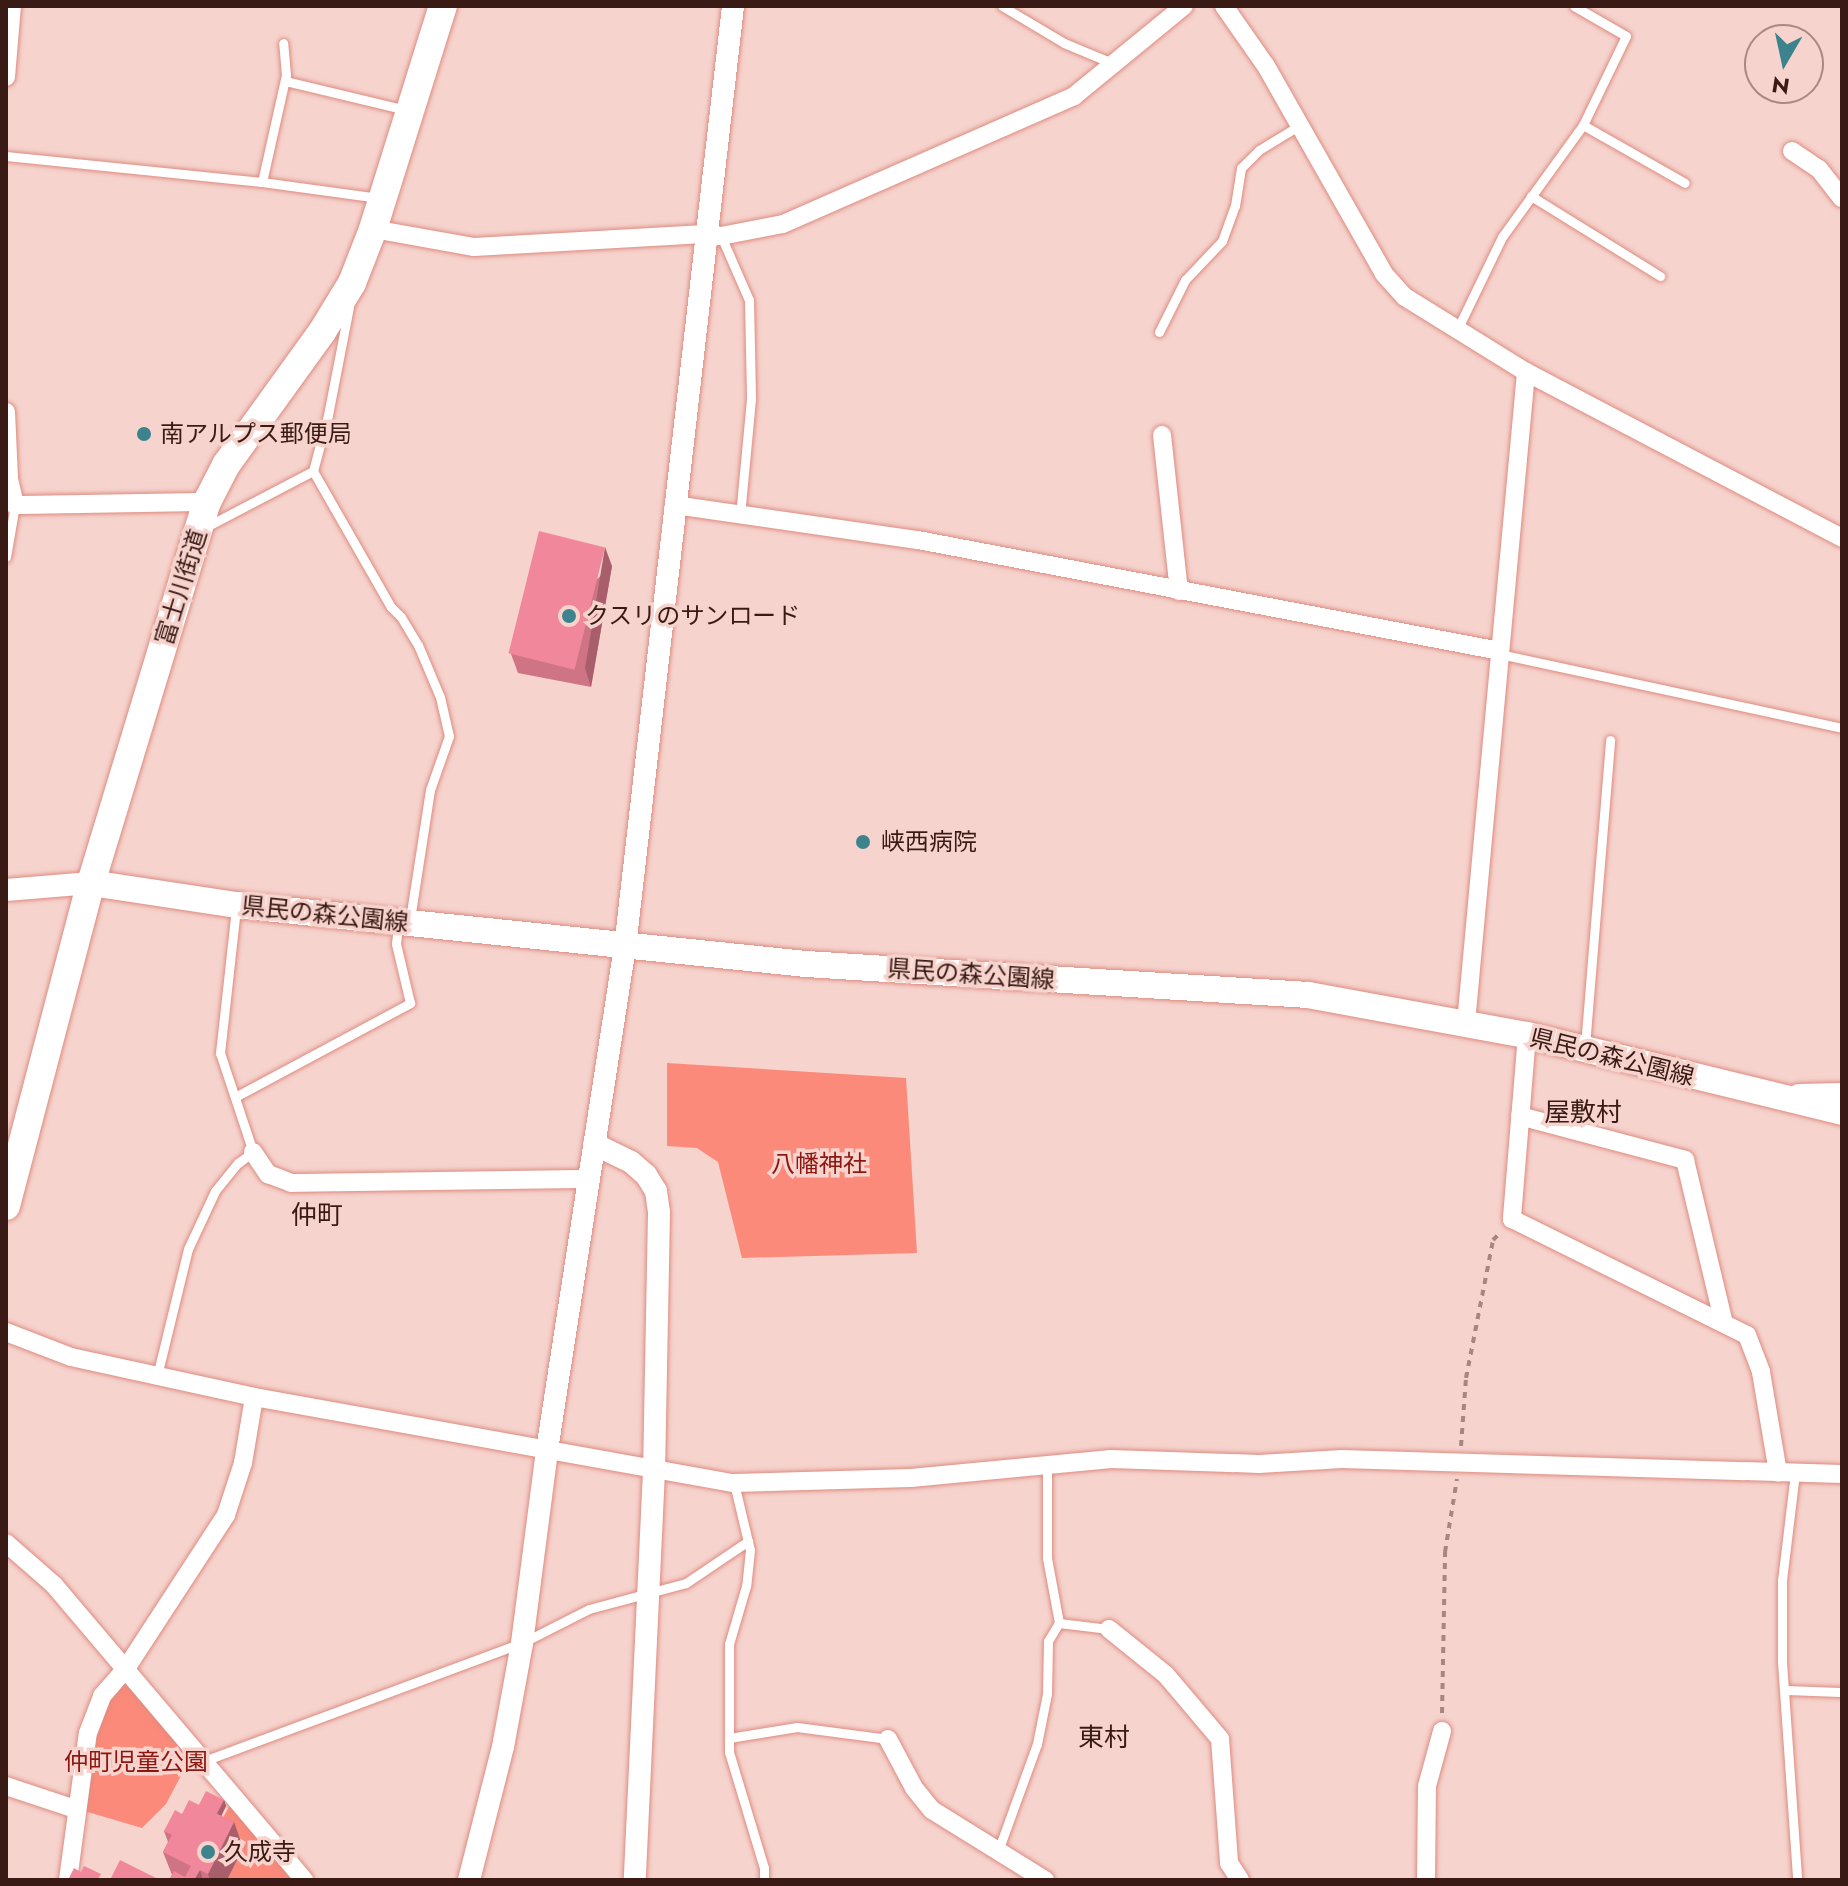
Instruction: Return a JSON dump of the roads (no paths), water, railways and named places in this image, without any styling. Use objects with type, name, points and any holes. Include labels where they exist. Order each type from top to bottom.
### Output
[{"type":"main road","name":"富士川街道","points":[[6,1206],[91,883],[207,502],[226,465],[322,332],[352,283],[373,229],[443,6]]},
{"type":"main road","name":"県民の森公園線","points":[[91,883],[236,905],[806,964],[1308,995],[1527,1035],[1842,1112]]},
{"type":"street","points":[[6,77],[12,6]]},
{"type":"street","points":[[469,1880],[485,1828],[522,1643],[587,1179],[625,947],[674,505],[713,235],[733,6]]},
{"type":"street","points":[[373,229],[474,247],[713,235],[783,224],[1074,96],[1184,6]]},
{"type":"street","points":[[1224,6],[1266,66],[1384,274],[1405,297],[1526,372],[1842,538]]},
{"type":"street","points":[[1792,151],[1819,169],[1842,198]]},
{"type":"street","points":[[1466,1023],[1526,372]]},
{"type":"street","points":[[6,412],[9,479],[15,505],[207,502]]},
{"type":"street","points":[[1162,435],[1179,591]]},
{"type":"street","points":[[674,505],[918,540],[1500,652]]},
{"type":"street","points":[[6,890],[91,883]]},
{"type":"street","points":[[1527,1035],[1512,1219],[1723,1320],[1747,1335],[1761,1372],[1787,1473]]},
{"type":"street","points":[[1768,1096],[1842,1094]]},
{"type":"street","points":[[1520,1116],[1685,1160],[1723,1320]]},
{"type":"street","points":[[594,1144],[631,1162],[656,1191],[659,1213],[654,1471],[635,1880]]},
{"type":"street","points":[[253,1152],[268,1174],[291,1183],[587,1179]]},
{"type":"street","points":[[6,1332],[71,1357],[254,1397],[734,1483],[911,1478],[1111,1459],[1259,1464],[1342,1459],[1842,1474]]},
{"type":"street","points":[[68,1880],[75,1809],[88,1733],[102,1696],[125,1670],[226,1515],[243,1463],[254,1397]]},
{"type":"street","points":[[6,1543],[54,1585],[304,1880]]},
{"type":"street","points":[[1109,1629],[1166,1675],[1220,1739],[1229,1863],[1240,1880]]},
{"type":"street","points":[[1426,1880],[1427,1786],[1442,1731]]},
{"type":"street","points":[[888,1739],[914,1788],[932,1810],[1045,1880]]},
{"type":"street","points":[[6,1786],[75,1809]]},
{"type":"lane","points":[[1002,6],[1064,43],[1112,63]]},
{"type":"lane","points":[[1457,330],[1502,237],[1583,125],[1626,36],[1574,6]]},
{"type":"lane","points":[[262,182],[285,81],[283,43]]},
{"type":"lane","points":[[285,81],[410,111]]},
{"type":"lane","points":[[1159,332],[1185,280],[1222,241],[1235,206],[1241,168],[1259,150],[1300,125]]},
{"type":"lane","points":[[1583,125],[1685,183]]},
{"type":"lane","points":[[6,156],[262,182],[382,199]]},
{"type":"lane","points":[[1531,196],[1660,276]]},
{"type":"lane","points":[[713,235],[749,300],[751,399],[740,515]]},
{"type":"lane","points":[[235,1097],[410,1003],[396,944],[404,922],[430,790],[449,736],[440,697],[418,645],[391,607],[313,471],[328,415],[352,283]]},
{"type":"lane","points":[[198,532],[313,471]]},
{"type":"lane","points":[[6,557],[15,505]]},
{"type":"lane","points":[[1500,652],[1842,728]]},
{"type":"lane","points":[[1585,1050],[1610,740]]},
{"type":"lane","points":[[157,1376],[188,1249],[215,1191],[238,1163],[253,1152],[220,1053],[236,905]]},
{"type":"lane","points":[[998,1851],[1037,1744],[1047,1694],[1048,1641],[1059,1623],[1047,1558],[1047,1465]]},
{"type":"lane","points":[[1787,1473],[1782,1580],[1784,1690],[1796,1880],[1807,1880]]},
{"type":"lane","points":[[734,1483],[748,1541],[746,1586],[729,1644],[729,1752],[764,1868],[764,1880]]},
{"type":"lane","points":[[204,1761],[522,1643],[589,1609],[686,1583],[748,1541]]},
{"type":"lane","points":[[1059,1623],[1109,1629]]},
{"type":"lane","points":[[1784,1690],[1842,1692]]},
{"type":"lane","points":[[729,1738],[797,1727],[888,1739]]},
{"type":"place","name":"南アルプス郵便局","points":[[144,434]]},
{"type":"place","name":"クスリのサンロード","points":[[569,616]]},
{"type":"place","name":"峡西病院","points":[[863,842]]},
{"type":"place","name":"久成寺","points":[[208,1852]]},
{"type":"district","name":"屋敷村","points":[[1583,1113]]},
{"type":"district","name":"仲町","points":[[317,1216]]},
{"type":"district","name":"東村","points":[[1104,1738]]},
{"type":"park label","name":"八幡神社","points":[[819,1164]]},
{"type":"park label","name":"仲町児童公園","points":[[136,1762]]}]
